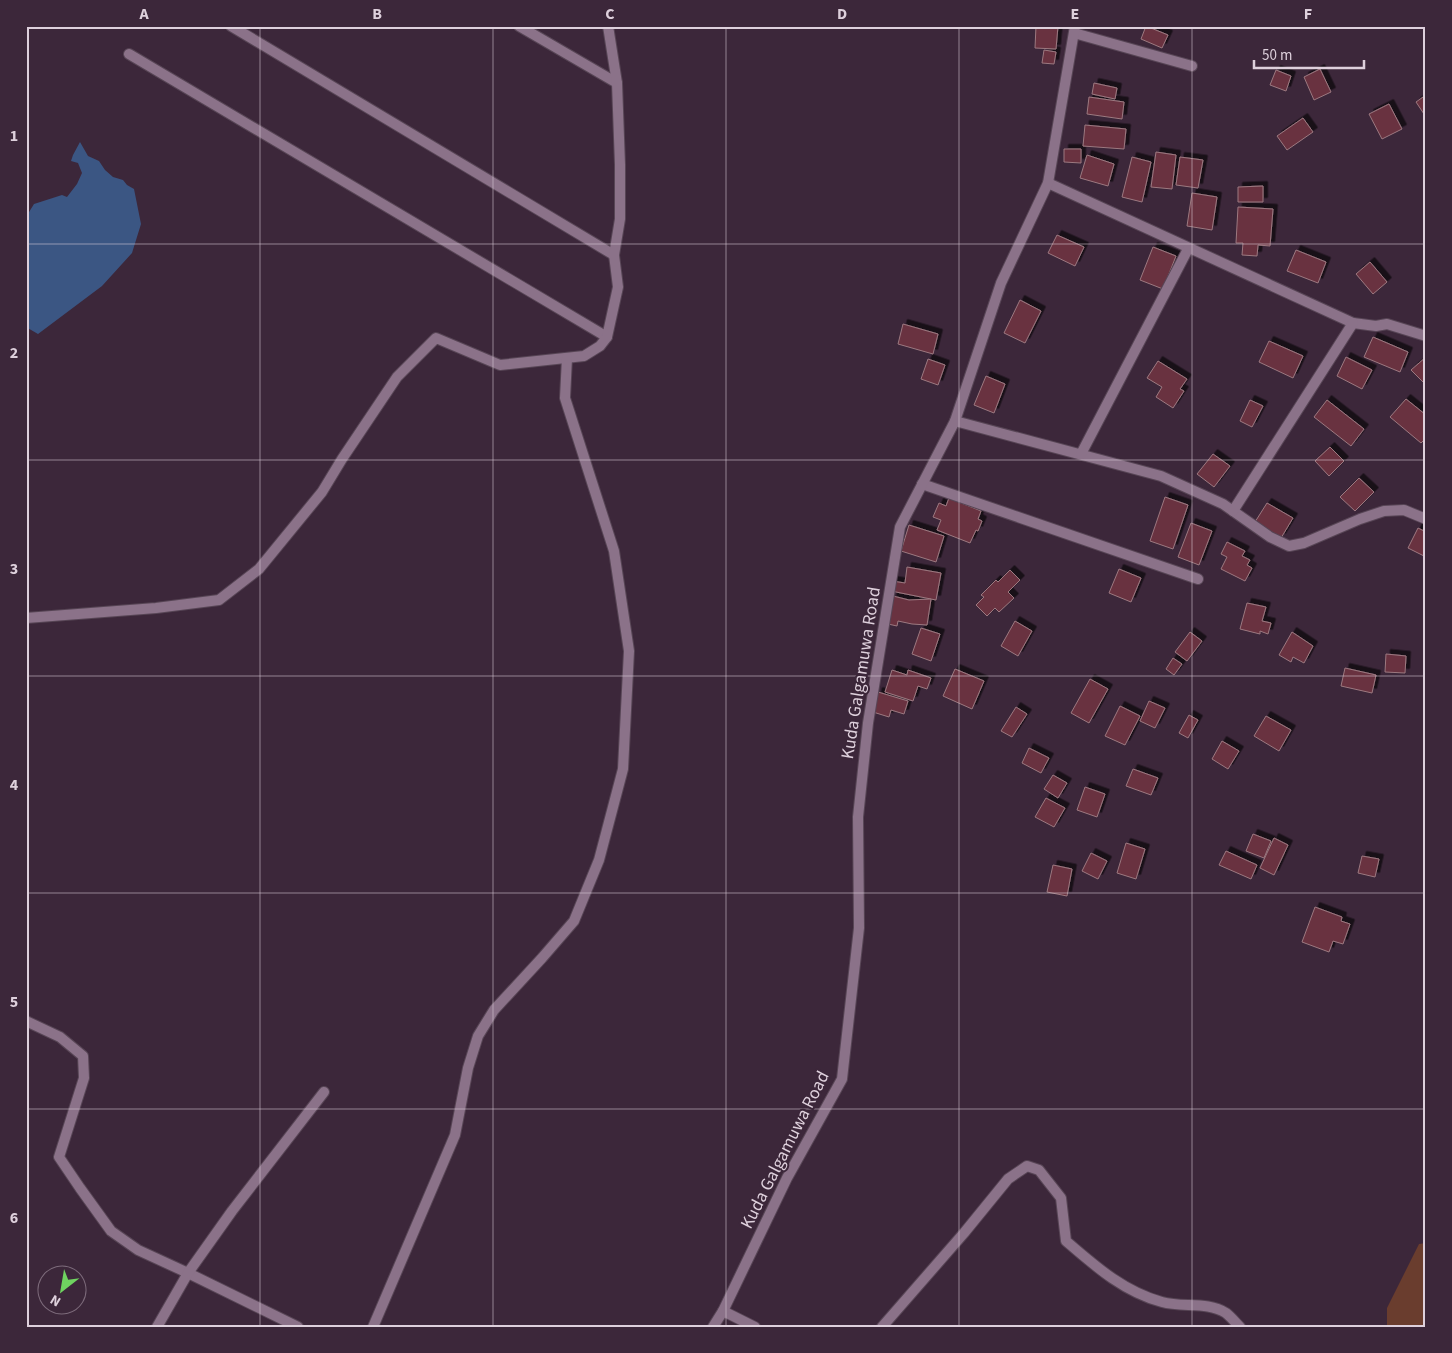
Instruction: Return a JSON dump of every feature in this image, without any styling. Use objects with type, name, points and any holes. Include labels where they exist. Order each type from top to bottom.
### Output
[{"type":"street","points":[[231,26],[614,256]]},
{"type":"street","points":[[519,26],[617,83]]},
{"type":"street","points":[[26,618],[156,608],[219,600],[259,569],[322,492],[397,377],[436,338],[500,366],[584,356],[600,346],[606,337],[618,287],[614,256],[620,218],[620,127],[617,83],[608,26]]},
{"type":"street","points":[[1074,30],[1192,66]]},
{"type":"street","name":"Kuda Galgamuwa Road","points":[[713,1327],[723,1312],[787,1178],[842,1079],[859,928],[858,817],[868,722],[900,527],[955,421],[1001,283],[1048,183],[1074,30]]},
{"type":"street","points":[[129,54],[606,337]]},
{"type":"street","points":[[1048,183],[1353,323],[1376,326],[1387,324],[1426,336]]},
{"type":"street","points":[[1081,454],[1188,248]]},
{"type":"street","points":[[1233,511],[1353,323]]},
{"type":"street","points":[[373,1327],[454,1135],[468,1068],[478,1036],[494,1010],[574,921],[599,860],[623,769],[629,651],[614,552],[565,398],[567,358]]},
{"type":"street","points":[[955,421],[1161,476],[1223,504],[1270,537],[1289,546],[1304,544],[1360,519],[1384,511],[1404,510],[1426,519]]},
{"type":"street","points":[[922,484],[1198,579]]},
{"type":"street","points":[[26,1021],[60,1037],[83,1056],[84,1078],[59,1157],[111,1231],[138,1250],[298,1327]]},
{"type":"street","points":[[157,1327],[188,1273],[232,1211],[324,1092]]},
{"type":"street","points":[[882,1327],[964,1233],[1008,1179],[1027,1166],[1039,1170],[1061,1198],[1066,1241],[1095,1266],[1126,1288],[1163,1303],[1212,1307],[1227,1314],[1240,1327]]},
{"type":"street","points":[[723,1312],[755,1327]]},
{"type":"shaded area","points":[[1426,1243],[1426,1327],[1387,1327],[1387,1308],[1419,1244]]},
{"type":"water","points":[[80,142],[88,156],[99,161],[113,177],[123,180],[134,189],[141,224],[132,253],[102,286],[38,334],[26,327],[26,217],[34,204],[62,195],[67,197],[77,184],[82,173],[78,163],[71,161]]},
{"type":"building","points":[[1036,26],[1058,26],[1056,49],[1035,48]]},
{"type":"building","points":[[1146,26],[1168,35],[1162,48],[1141,39]]},
{"type":"building","points":[[1044,50],[1056,52],[1054,64],[1042,63]]},
{"type":"building","points":[[1320,69],[1331,92],[1314,100],[1304,77]]},
{"type":"building","points":[[1276,70],[1291,76],[1286,91],[1270,85]]},
{"type":"building","points":[[1094,83],[1117,88],[1115,99],[1092,94]]},
{"type":"building","points":[[1426,95],[1426,117],[1416,102]]},
{"type":"building","points":[[1089,97],[1124,102],[1122,119],[1087,114]]},
{"type":"building","points":[[1389,104],[1402,129],[1382,139],[1369,114]]},
{"type":"building","points":[[1303,118],[1313,132],[1287,150],[1277,136]]},
{"type":"building","points":[[1085,125],[1126,129],[1124,149],[1083,146]]},
{"type":"building","points":[[1064,149],[1081,149],[1081,163],[1064,162]]},
{"type":"building","points":[[1156,152],[1176,155],[1172,189],[1151,187]]},
{"type":"building","points":[[1087,155],[1114,164],[1108,186],[1080,178]]},
{"type":"building","points":[[1132,157],[1151,162],[1142,202],[1122,197]]},
{"type":"building","points":[[1180,157],[1203,160],[1198,188],[1176,185]]},
{"type":"building","points":[[1263,186],[1263,202],[1238,202],[1238,187]]},
{"type":"building","points":[[1192,193],[1217,197],[1212,230],[1187,226]]},
{"type":"building","points":[[1238,207],[1273,209],[1270,246],[1258,245],[1257,256],[1242,255],[1243,243],[1236,243]]},
{"type":"building","points":[[1057,235],[1084,247],[1075,266],[1048,253]]},
{"type":"building","points":[[1153,247],[1176,256],[1163,289],[1140,280]]},
{"type":"building","points":[[1296,250],[1326,262],[1318,283],[1287,271]]},
{"type":"building","points":[[1370,262],[1387,282],[1373,294],[1356,274]]},
{"type":"building","points":[[1020,300],[1041,311],[1025,343],[1004,333]]},
{"type":"building","points":[[903,324],[938,334],[933,354],[898,344]]},
{"type":"building","points":[[1373,337],[1408,352],[1400,372],[1364,357]]},
{"type":"building","points":[[1269,341],[1303,356],[1293,378],[1259,362]]},
{"type":"building","points":[[1346,357],[1372,370],[1362,389],[1337,376]]},
{"type":"building","points":[[1426,357],[1426,381],[1424,383],[1411,370]]},
{"type":"building","points":[[928,359],[945,365],[938,385],[921,379]]},
{"type":"building","points":[[1158,361],[1187,379],[1180,389],[1184,391],[1173,408],[1156,397],[1162,387],[1147,378]]},
{"type":"building","points":[[986,376],[1005,384],[994,413],[974,405]]},
{"type":"building","points":[[1406,399],[1426,415],[1426,438],[1421,443],[1390,417]]},
{"type":"building","points":[[1250,400],[1263,406],[1252,427],[1240,421]]},
{"type":"building","points":[[1327,400],[1364,429],[1351,446],[1314,417]]},
{"type":"building","points":[[1330,447],[1344,461],[1329,476],[1315,461]]},
{"type":"building","points":[[1213,454],[1230,466],[1214,487],[1197,474]]},
{"type":"building","points":[[1359,478],[1374,492],[1355,511],[1340,497]]},
{"type":"building","points":[[1165,497],[1188,505],[1173,549],[1150,541]]},
{"type":"building","points":[[949,498],[981,511],[978,519],[982,521],[970,543],[937,530],[941,520],[933,517],[939,503],[946,506]]},
{"type":"building","points":[[1267,503],[1293,518],[1281,538],[1255,522]]},
{"type":"building","points":[[1191,523],[1212,531],[1199,565],[1178,557]]},
{"type":"building","points":[[909,525],[944,536],[936,562],[901,551]]},
{"type":"building","points":[[1418,528],[1426,532],[1426,557],[1408,548]]},
{"type":"building","points":[[1227,542],[1245,551],[1242,556],[1250,560],[1247,565],[1252,568],[1245,581],[1221,569],[1227,557],[1221,554]]},
{"type":"building","points":[[907,567],[941,573],[936,600],[891,591],[892,581],[905,583]]},
{"type":"building","points":[[1119,569],[1141,578],[1131,602],[1109,593]]},
{"type":"building","points":[[1010,570],[1020,580],[1008,592],[1014,598],[999,612],[995,608],[987,616],[976,605],[984,597],[981,595],[996,580],[998,582]]},
{"type":"building","points":[[893,596],[909,600],[931,599],[927,625],[898,621],[897,626],[888,624]]},
{"type":"building","points":[[1247,603],[1266,607],[1262,621],[1271,623],[1268,634],[1260,631],[1260,634],[1240,629]]},
{"type":"building","points":[[1015,621],[1032,631],[1018,656],[1001,646]]},
{"type":"building","points":[[921,628],[940,634],[931,661],[912,654]]},
{"type":"building","points":[[1190,632],[1202,641],[1187,661],[1175,652]]},
{"type":"building","points":[[1292,632],[1313,646],[1304,663],[1293,657],[1291,662],[1279,655]]},
{"type":"building","points":[[1386,654],[1406,656],[1405,673],[1385,672]]},
{"type":"building","points":[[1173,658],[1182,664],[1174,675],[1166,669]]},
{"type":"building","points":[[1345,668],[1376,675],[1372,693],[1341,686]]},
{"type":"building","points":[[955,669],[984,681],[972,709],[943,696]]},
{"type":"building","points":[[892,670],[907,675],[908,670],[931,678],[927,689],[918,686],[913,701],[885,692]]},
{"type":"building","points":[[1090,679],[1108,689],[1089,723],[1071,713]]},
{"type":"building","points":[[878,692],[908,701],[904,714],[891,710],[889,717],[873,712]]},
{"type":"building","points":[[1149,701],[1165,708],[1155,728],[1140,721]]},
{"type":"building","points":[[1120,706],[1140,716],[1125,745],[1105,736]]},
{"type":"building","points":[[1016,707],[1027,714],[1012,737],[1001,731]]},
{"type":"building","points":[[1189,715],[1198,720],[1188,738],[1179,733]]},
{"type":"building","points":[[1266,716],[1291,730],[1279,751],[1254,736]]},
{"type":"building","points":[[1222,741],[1239,751],[1228,769],[1212,759]]},
{"type":"building","points":[[1029,748],[1049,758],[1041,773],[1022,763]]},
{"type":"building","points":[[1133,769],[1158,778],[1151,795],[1126,786]]},
{"type":"building","points":[[1053,775],[1067,783],[1058,798],[1044,789]]},
{"type":"building","points":[[1085,787],[1105,794],[1097,817],[1077,810]]},
{"type":"building","points":[[1046,798],[1065,808],[1054,827],[1035,817]]},
{"type":"building","points":[[1253,834],[1271,841],[1264,858],[1246,851]]},
{"type":"building","points":[[1274,838],[1288,845],[1274,875],[1260,868]]},
{"type":"building","points":[[1126,843],[1145,849],[1136,879],[1117,873]]},
{"type":"building","points":[[1226,851],[1257,865],[1251,879],[1219,865]]},
{"type":"building","points":[[1091,853],[1107,861],[1098,879],[1082,871]]},
{"type":"building","points":[[1362,856],[1379,859],[1375,877],[1358,873]]},
{"type":"building","points":[[1053,865],[1072,869],[1067,896],[1047,892]]},
{"type":"building","points":[[1315,907],[1342,917],[1341,921],[1350,924],[1343,944],[1333,941],[1329,952],[1302,942]]}]
